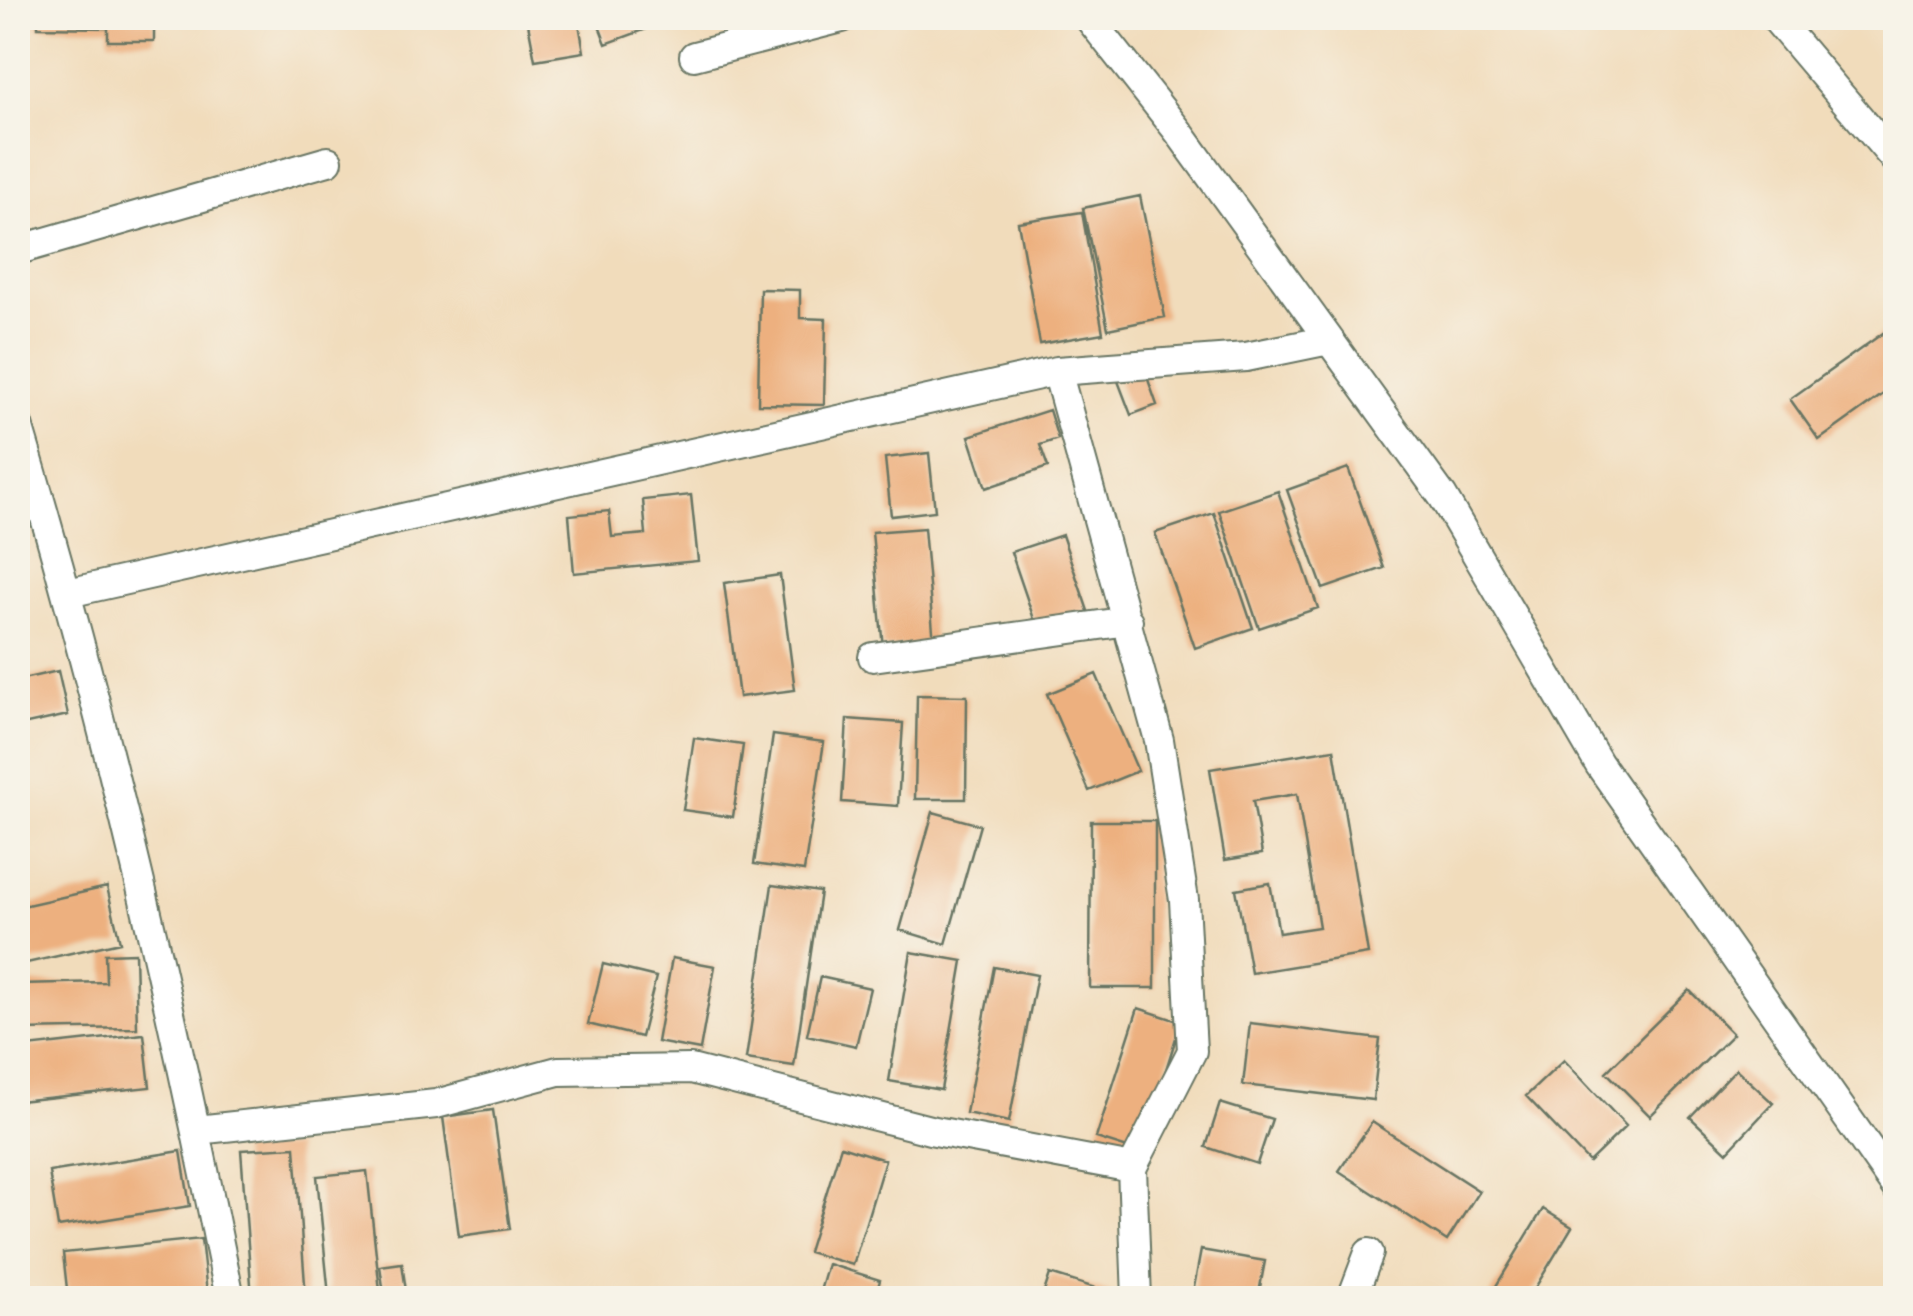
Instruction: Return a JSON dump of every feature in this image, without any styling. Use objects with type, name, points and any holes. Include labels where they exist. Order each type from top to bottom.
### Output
[{"type":"street","points":[[694,56],[842,18]]},
{"type":"street","points":[[1089,18],[1178,131],[1466,532],[1598,764],[1896,1188]]},
{"type":"street","points":[[1775,18],[1896,160]]},
{"type":"street","points":[[18,250],[328,161]]},
{"type":"street","points":[[68,594],[1057,372],[1246,357],[1329,340]]},
{"type":"street","points":[[1057,372],[1158,740],[1184,900],[1192,1052],[1132,1168],[1137,1298]]},
{"type":"street","points":[[18,426],[68,594],[197,1130],[230,1298]]},
{"type":"street","points":[[873,656],[1128,621]]},
{"type":"street","points":[[197,1130],[436,1104],[558,1071],[691,1070],[930,1130],[1132,1168]]},
{"type":"street","points":[[1352,1298],[1369,1253]]},
{"type":"building","points":[[38,18],[154,18],[154,41],[108,41],[108,28],[38,27]]},
{"type":"building","points":[[527,18],[578,18],[584,52],[535,60]]},
{"type":"building","points":[[596,18],[649,18],[652,27],[606,44]]},
{"type":"building","points":[[1140,196],[1165,317],[1108,329],[1083,208]]},
{"type":"building","points":[[1082,212],[1103,333],[1040,344],[1018,222]]},
{"type":"building","points":[[760,289],[800,290],[800,318],[826,319],[824,405],[758,404]]},
{"type":"building","points":[[1886,331],[1896,343],[1896,385],[1819,440],[1790,399]]},
{"type":"building","points":[[1145,371],[1157,405],[1131,415],[1118,381]]},
{"type":"building","points":[[1049,410],[1058,439],[1040,445],[1048,467],[986,488],[969,436]]},
{"type":"building","points":[[929,453],[935,511],[891,516],[885,458]]},
{"type":"building","points":[[1348,468],[1384,568],[1323,589],[1287,490]]},
{"type":"building","points":[[1278,491],[1318,608],[1259,628],[1219,511]]},
{"type":"building","points":[[691,495],[698,561],[574,573],[569,515],[609,511],[612,537],[646,534],[643,500]]},
{"type":"building","points":[[1214,513],[1253,628],[1195,648],[1155,533]]},
{"type":"building","points":[[924,528],[934,643],[883,648],[872,532]]},
{"type":"building","points":[[1062,535],[1088,611],[1037,628],[1011,552]]},
{"type":"building","points":[[780,575],[795,690],[739,697],[724,583]]},
{"type":"building","points":[[58,671],[68,715],[18,726],[18,680]]},
{"type":"building","points":[[1096,674],[1138,771],[1089,791],[1047,694]]},
{"type":"building","points":[[917,695],[967,696],[966,799],[915,799]]},
{"type":"building","points":[[847,719],[903,723],[898,806],[842,802]]},
{"type":"building","points":[[773,735],[824,742],[804,871],[754,864]]},
{"type":"building","points":[[694,738],[743,745],[733,817],[683,810]]},
{"type":"building","points":[[1334,749],[1368,954],[1251,973],[1236,889],[1270,883],[1279,933],[1319,927],[1297,794],[1253,801],[1262,854],[1225,860],[1210,769]]},
{"type":"building","points":[[933,812],[980,825],[946,944],[900,930]]},
{"type":"building","points":[[1091,821],[1155,821],[1155,988],[1090,988]]},
{"type":"building","points":[[772,885],[820,892],[794,1066],[746,1059]]},
{"type":"building","points":[[107,887],[120,942],[18,965],[18,907]]},
{"type":"building","points":[[911,952],[963,961],[941,1090],[889,1081]]},
{"type":"building","points":[[135,953],[137,1028],[18,1030],[18,984],[106,982],[105,954]]},
{"type":"building","points":[[672,958],[715,966],[700,1050],[657,1042]]},
{"type":"building","points":[[603,964],[656,977],[641,1037],[588,1024]]},
{"type":"building","points":[[994,967],[1037,975],[1009,1122],[966,1113]]},
{"type":"building","points":[[820,977],[870,988],[856,1046],[807,1035]]},
{"type":"building","points":[[1689,990],[1733,1034],[1650,1116],[1606,1072]]},
{"type":"building","points":[[1138,1008],[1181,1022],[1140,1152],[1096,1138]]},
{"type":"building","points":[[1250,1023],[1380,1039],[1373,1100],[1243,1085]]},
{"type":"building","points":[[144,1034],[150,1087],[18,1101],[18,1048]]},
{"type":"building","points":[[1564,1060],[1626,1126],[1589,1162],[1526,1096]]},
{"type":"building","points":[[1736,1069],[1773,1103],[1727,1152],[1690,1117]]},
{"type":"building","points":[[1220,1103],[1272,1119],[1257,1164],[1206,1147]]},
{"type":"building","points":[[493,1110],[510,1229],[459,1236],[443,1117]]},
{"type":"building","points":[[1372,1122],[1479,1191],[1447,1241],[1339,1171]]},
{"type":"building","points":[[841,1146],[885,1160],[853,1265],[808,1252]]},
{"type":"building","points":[[295,1147],[306,1298],[252,1298],[241,1150]]},
{"type":"building","points":[[181,1151],[190,1206],[58,1227],[49,1172]]},
{"type":"building","points":[[367,1171],[380,1291],[329,1296],[317,1176]]},
{"type":"building","points":[[1543,1209],[1572,1227],[1529,1298],[1493,1298],[1490,1296]]},
{"type":"building","points":[[201,1239],[207,1293],[68,1298],[63,1253]]},
{"type":"building","points":[[1201,1250],[1265,1261],[1258,1298],[1192,1298]]},
{"type":"building","points":[[402,1263],[406,1291],[384,1294],[380,1266]]},
{"type":"building","points":[[828,1264],[880,1280],[875,1298],[818,1298]]},
{"type":"building","points":[[1050,1274],[1115,1294],[1114,1298],[1042,1298]]}]
